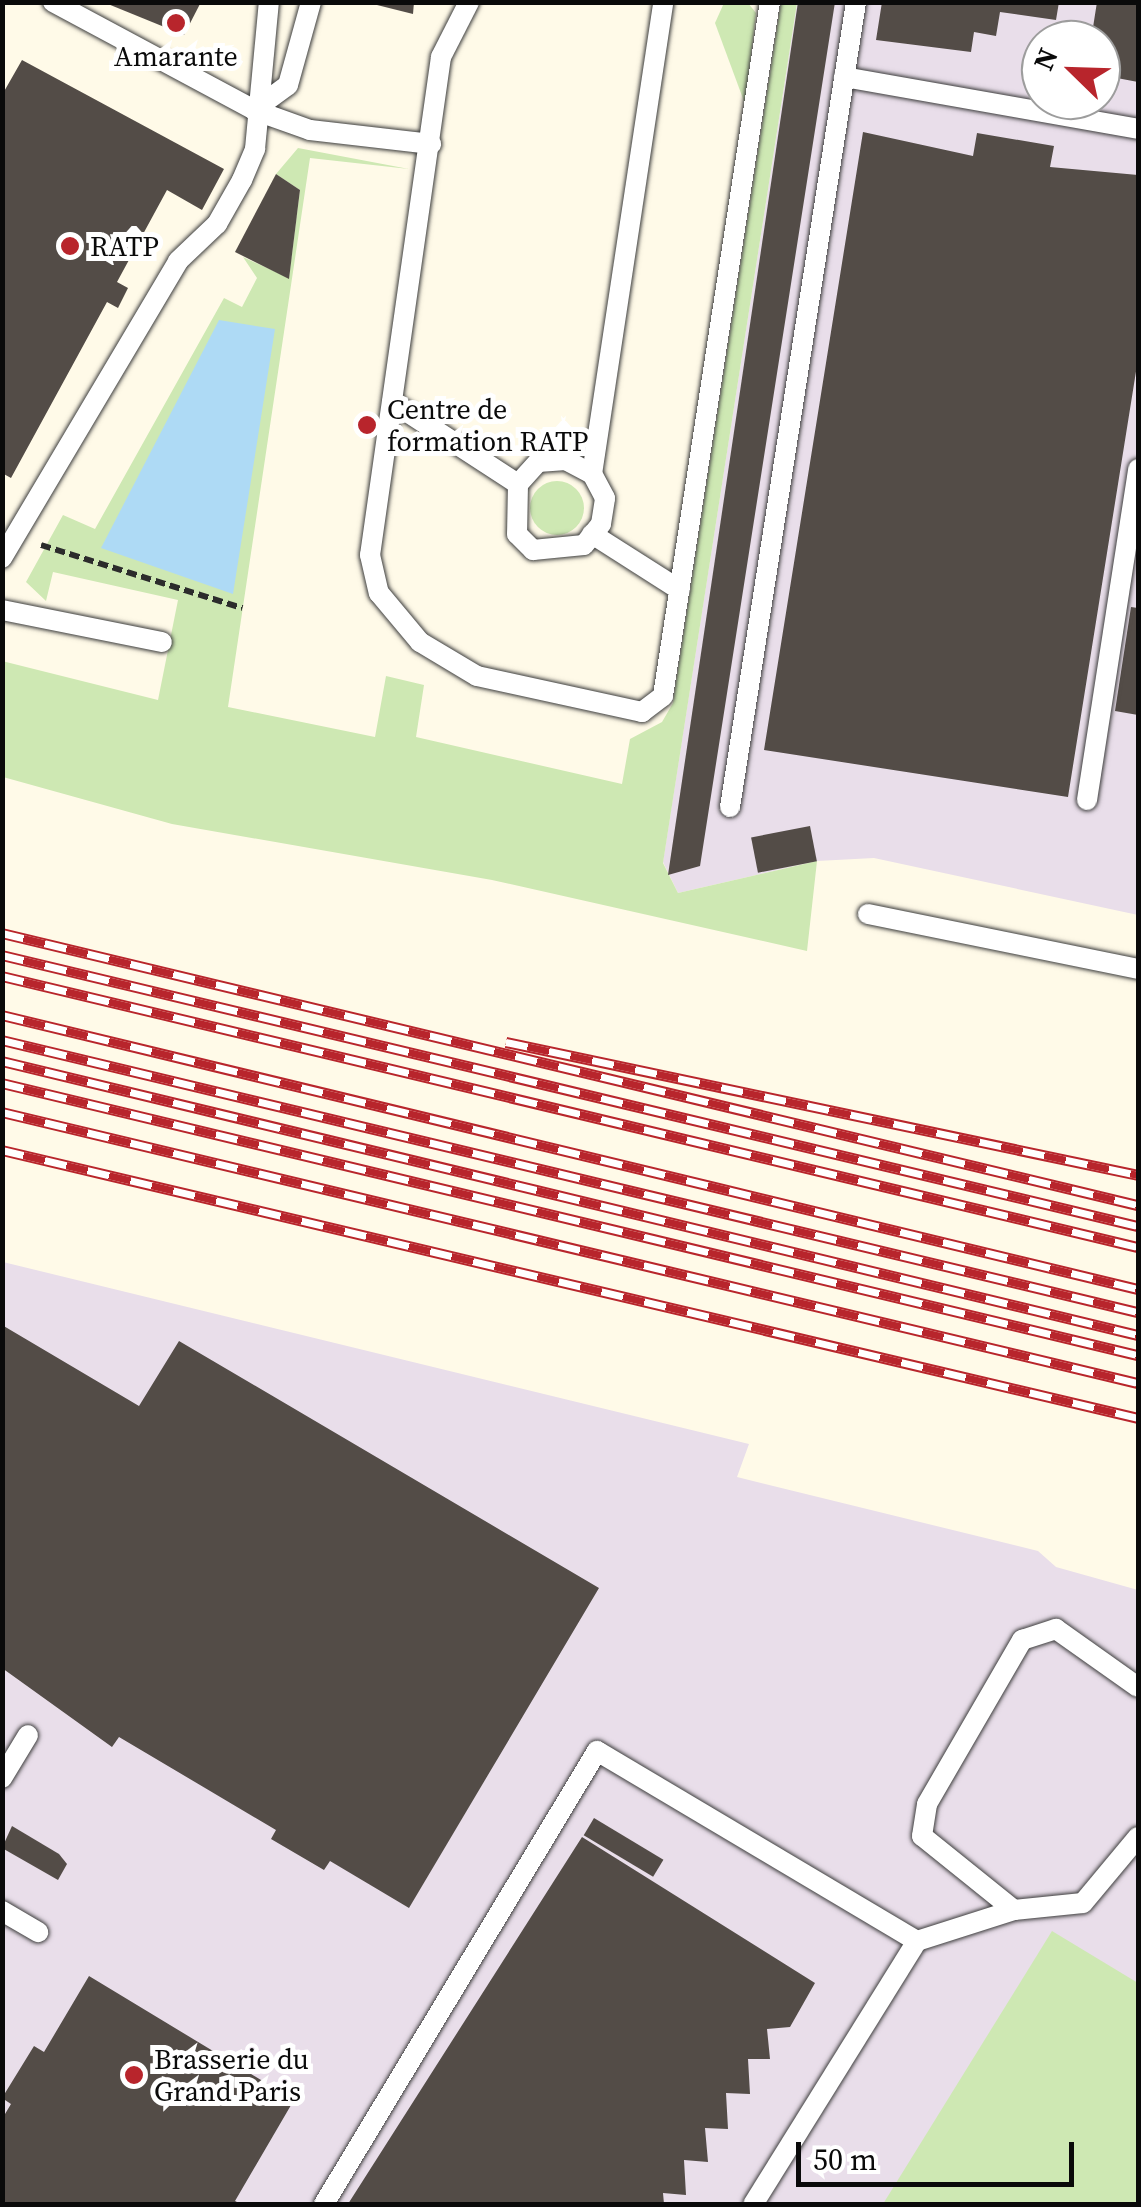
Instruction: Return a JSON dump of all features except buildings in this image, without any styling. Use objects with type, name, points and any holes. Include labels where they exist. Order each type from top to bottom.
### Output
[{"type":"lane","points":[[53,2],[254,110],[310,130],[430,144]]},
{"type":"lane","points":[[2,558],[178,261],[218,224],[255,149],[254,110],[269,2]]},
{"type":"lane","points":[[254,110],[288,85],[311,2]]},
{"type":"lane","points":[[469,2],[442,57],[370,554],[379,593],[420,642],[477,676],[642,712],[663,696],[770,2]]},
{"type":"lane","points":[[730,806],[856,2]]},
{"type":"lane","points":[[592,474],[670,5]]},
{"type":"lane","points":[[844,77],[1138,128]]},
{"type":"lane","points":[[392,402],[518,484]]},
{"type":"lane","points":[[566,460],[592,474],[605,498],[592,534],[558,554],[533,550],[517,534],[518,484],[538,462],[566,460]]},
{"type":"lane","points":[[1086,800],[1138,469]]},
{"type":"lane","points":[[592,534],[680,590]]},
{"type":"lane","points":[[2,610],[162,642]]},
{"type":"lane","points":[[868,914],[1138,969]]},
{"type":"lane","points":[[1014,1910],[922,1836],[927,1804],[1022,1640],[1056,1629],[1138,1687]]},
{"type":"lane","points":[[2,1778],[28,1735]]},
{"type":"lane","points":[[324,2204],[597,1751],[917,1941]]},
{"type":"lane","points":[[753,2204],[917,1941],[1014,1910],[1083,1903],[1138,1837]]},
{"type":"lane","points":[[2,1910],[38,1932]]},
{"type":"path","points":[[16,536],[242,608]]},
{"type":"shaded area","points":[[797,3],[1138,3],[1138,915],[874,858],[817,861],[678,893],[663,862]]},
{"type":"shaded area","points":[[3,1262],[749,1444],[737,1477],[1038,1551],[1056,1567],[1138,1590],[1138,2204],[3,2204]]},
{"type":"green space","points":[[724,3],[748,3],[756,13],[745,104],[715,23]]},
{"type":"green space","points":[[781,3],[797,3],[663,863],[678,893],[817,861],[807,951],[492,880],[172,824],[3,777],[2,661],[158,700],[178,600],[53,572],[46,601],[26,582],[63,515],[95,529],[224,298],[242,307],[257,278],[243,257],[289,278],[300,190],[276,174],[298,148],[409,169],[310,158],[228,707],[375,737],[386,676],[424,685],[416,737],[622,784],[630,739],[662,722],[673,703]]},
{"type":"green space","points":[[557,481],[576,489],[584,508],[576,527],[557,535],[538,527],[530,508],[538,489]]},
{"type":"green space","points":[[1052,1931],[1138,1983],[1138,2204],[883,2204]]},
{"type":"water","points":[[219,320],[275,329],[233,594],[101,548]]},
{"type":"railway","points":[[2,933],[1138,1205]]},
{"type":"railway","points":[[2,955],[1138,1226]]},
{"type":"railway","points":[[2,976],[1138,1247]]},
{"type":"railway","points":[[2,1015],[1138,1289]]},
{"type":"railway","points":[[2,1040],[1138,1312]]},
{"type":"railway","points":[[506,1042],[1138,1175]]},
{"type":"railway","points":[[2,1061],[1138,1335]]},
{"type":"railway","points":[[2,1083],[1138,1355]]},
{"type":"railway","points":[[2,1112],[1138,1383]]},
{"type":"railway","points":[[2,1150],[1138,1418]]},
{"type":"place","name":"Amarante","points":[[176,23]]},
{"type":"place","name":"RATP","points":[[70,246]]},
{"type":"place","name":"Centre de formation RATP","points":[[367,425]]},
{"type":"place","name":"Brasserie du Grand Paris","points":[[134,2075]]}]
